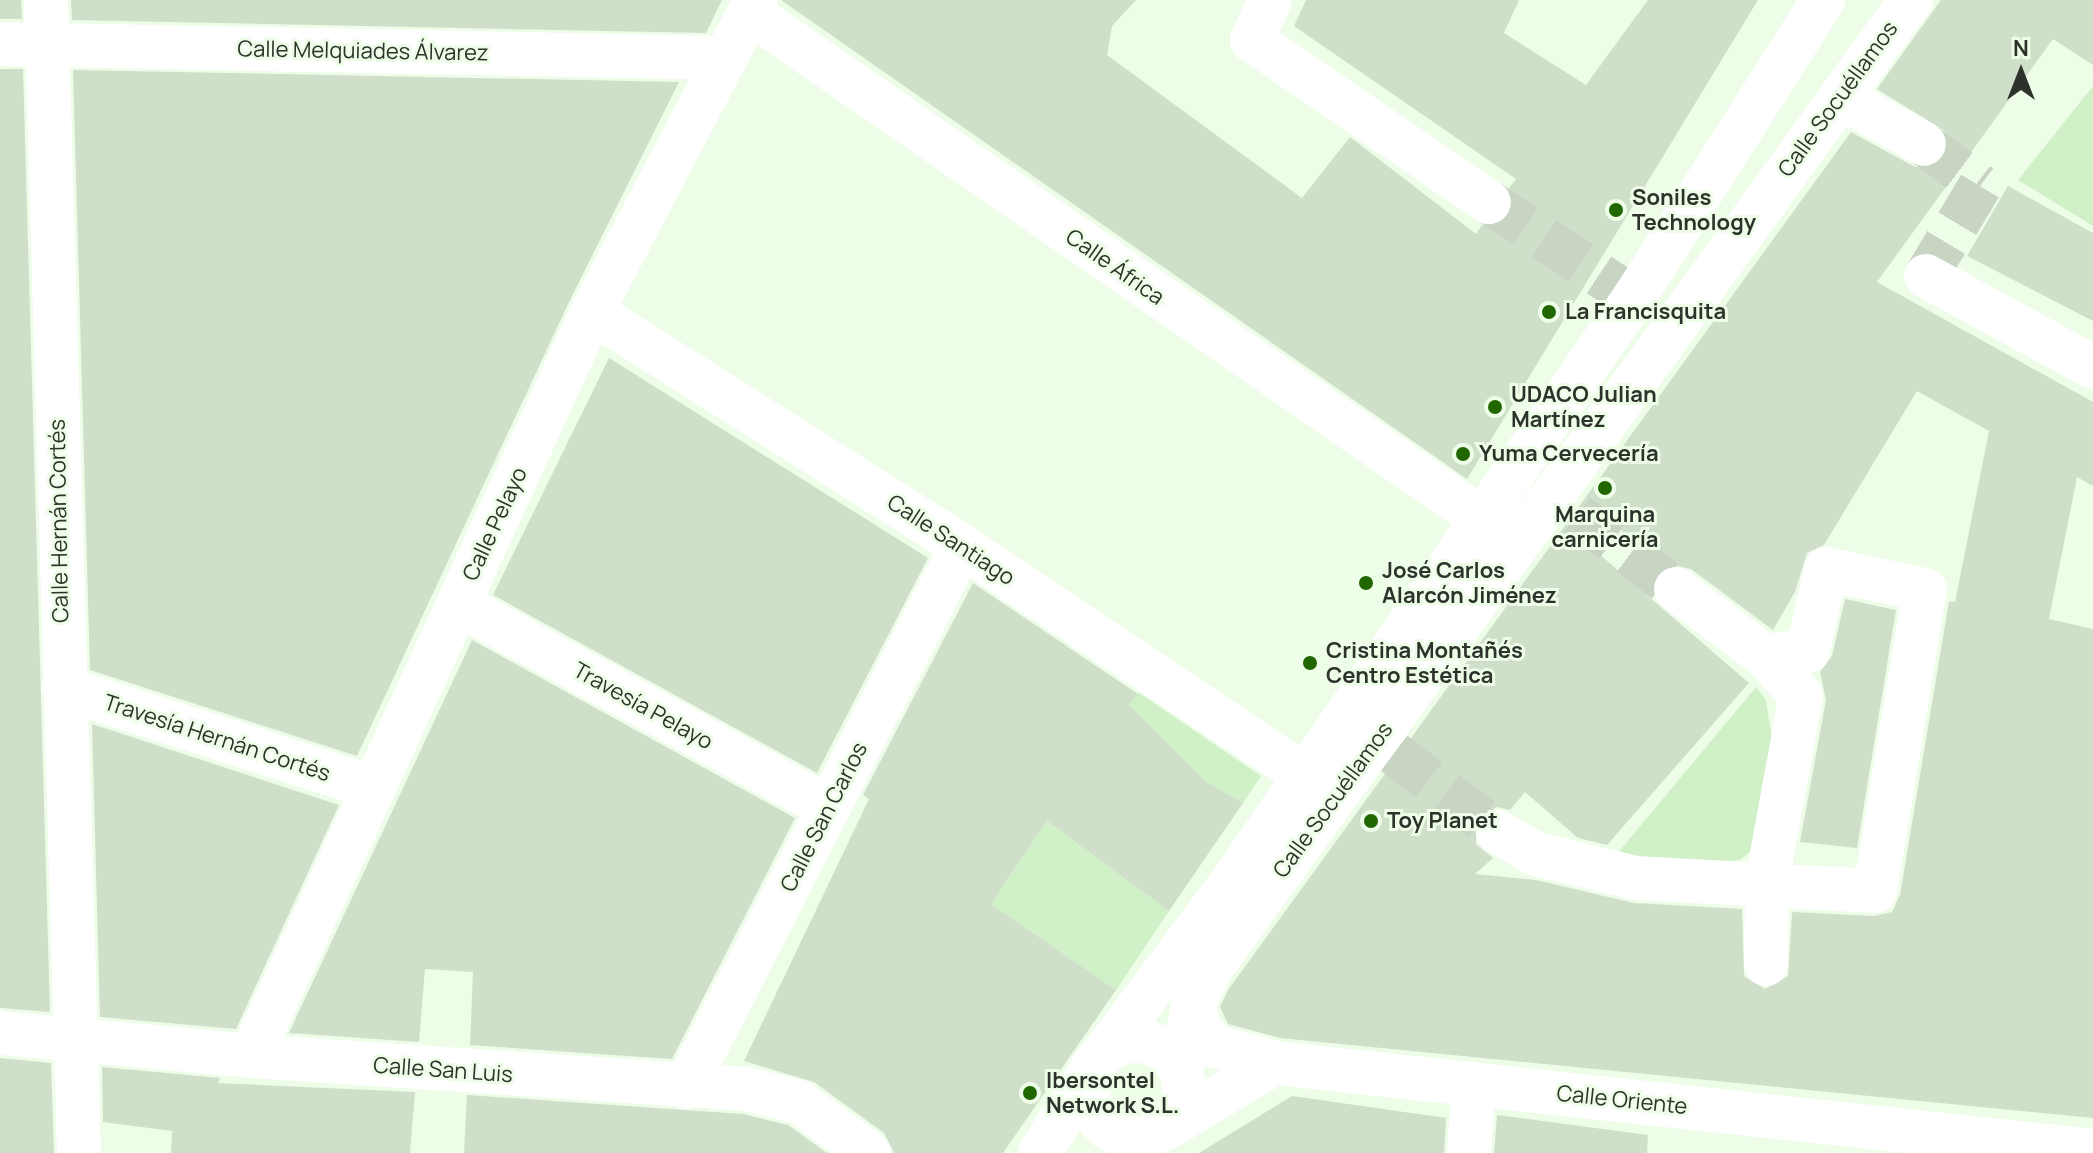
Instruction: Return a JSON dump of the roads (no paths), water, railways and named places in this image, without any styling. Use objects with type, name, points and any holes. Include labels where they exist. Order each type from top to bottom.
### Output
[{"type":"street","name":"Calle Hernán Cortés","points":[[46,0],[63,688],[79,1153]]},
{"type":"street","points":[[1270,0],[1252,40],[1489,202]]},
{"type":"street","name":"Calle Socuéllamos","points":[[1040,1153],[1099,1058],[1175,962],[1634,298],[1823,0]]},
{"type":"street","name":"Calle Socuéllamos","points":[[1181,1070],[1193,1005],[1212,967],[1385,746],[1563,504],[1840,97],[1911,0]]},
{"type":"street","name":"Calle África","points":[[753,6],[1482,519]]},
{"type":"street","name":"Calle Pelayo","points":[[251,1056],[371,787],[592,312],[753,6]]},
{"type":"street","name":"Calle Melquiades Álvarez","points":[[0,44],[726,58]]},
{"type":"street","points":[[1840,97],[1924,144]]},
{"type":"street","points":[[1926,276],[2093,367]]},
{"type":"street","name":"Calle Santiago","points":[[592,312],[962,546],[1305,776]]},
{"type":"street","name":"Calle San Carlos","points":[[686,1087],[962,546]]},
{"type":"street","points":[[1498,832],[1536,854],[1578,868],[1636,878],[1767,882],[1875,891],[1925,590],[1826,569],[1808,651],[1765,656]]},
{"type":"street","points":[[1676,589],[1765,656],[1801,696],[1767,882],[1766,964]]},
{"type":"street","name":"Travesía Pelayo","points":[[458,604],[829,808]]},
{"type":"street","name":"Travesía Hernán Cortés","points":[[63,688],[371,787]]},
{"type":"street","name":"Calle Oriente","points":[[1193,1005],[1200,1029],[1214,1046],[1275,1063],[2093,1151]]},
{"type":"street","name":"Calle San Luis","points":[[0,1033],[251,1056],[747,1089],[799,1102],[869,1153]]},
{"type":"street","points":[[1147,1139],[1184,1100],[1181,1070],[1171,1055],[1147,1042],[1118,1044],[1099,1058],[1087,1093],[1097,1118],[1122,1136],[1147,1139],[1275,1063]]},
{"type":"street","points":[[1469,1153],[1474,1084]]},
{"type":"tunnel","points":[[1924,144],[1980,186],[1926,276]]},
{"type":"tunnel","points":[[1489,202],[1634,298]]},
{"type":"tunnel","points":[[1577,515],[1676,589]]},
{"type":"tunnel","points":[[1394,753],[1498,832]]},
{"type":"place","name":"Soniles Technology","points":[[1616,210]]},
{"type":"place","name":"La Francisquita","points":[[1549,312]]},
{"type":"place","name":"UDACO Julian Martínez","points":[[1495,407]]},
{"type":"place","name":"Yuma Cervecería","points":[[1463,454]]},
{"type":"place","name":"Marquina carnicería","points":[[1605,488]]},
{"type":"place","name":"José Carlos Alarcón Jiménez","points":[[1366,583]]},
{"type":"place","name":"Cristina Montañés Centro Estética","points":[[1310,663]]},
{"type":"place","name":"Toy Planet","points":[[1371,821]]},
{"type":"place","name":"Ibersontel Network S.L.","points":[[1030,1093]]}]
